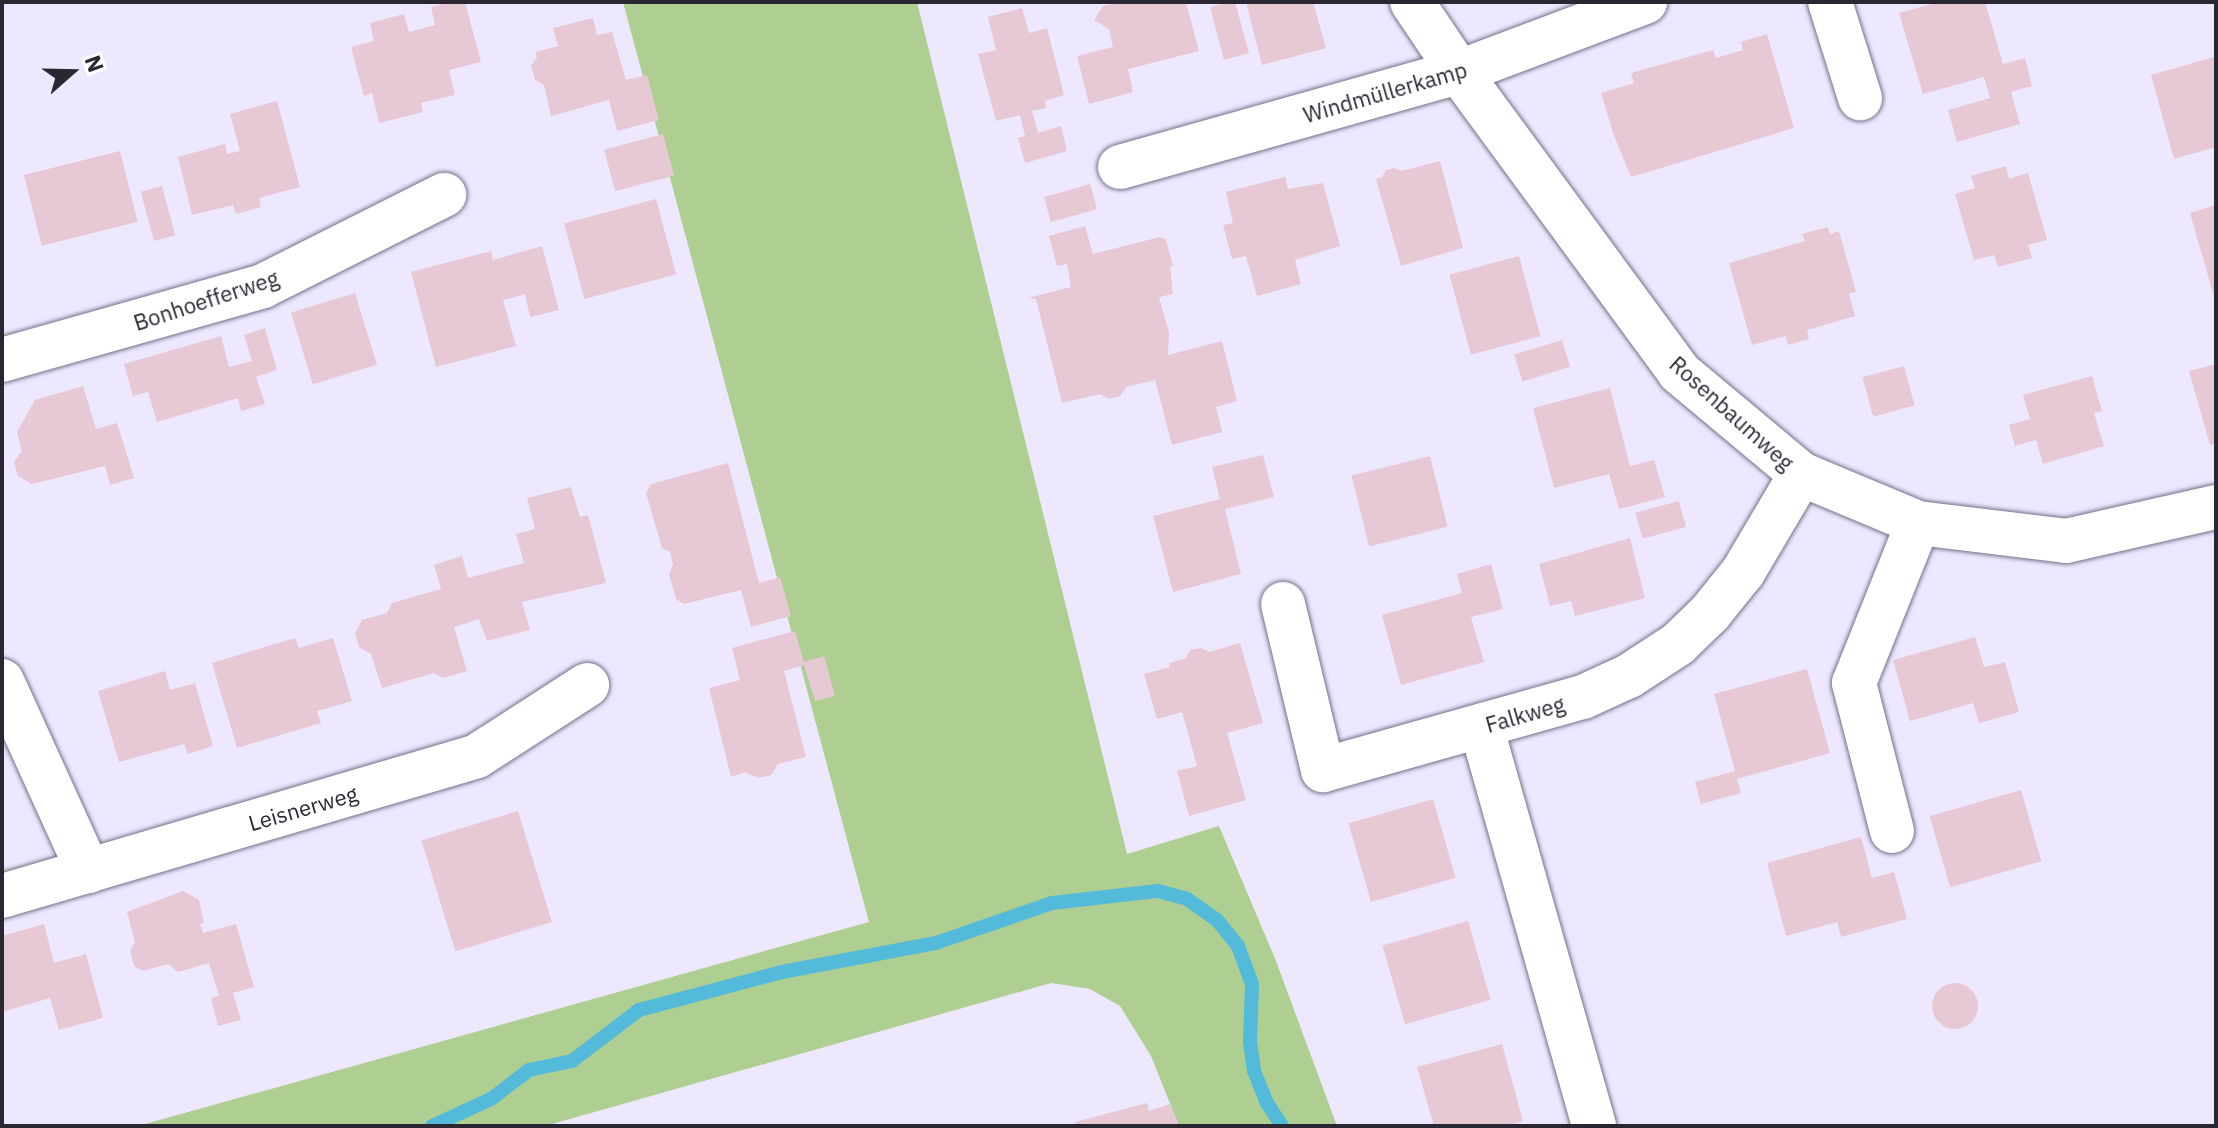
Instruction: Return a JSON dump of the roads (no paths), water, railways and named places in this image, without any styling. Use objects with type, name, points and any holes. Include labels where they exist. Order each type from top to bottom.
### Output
[{"type":"street","name":"Rosenbaumweg","points":[[1412,2],[1459,72],[1679,372],[1801,474],[1918,523],[2066,541],[2216,507]]},
{"type":"street","name":"Windmüllerkamp","points":[[1120,167],[1459,72],[1645,2]]},
{"type":"street","points":[[1830,2],[1860,98]]},
{"type":"street","name":"Bonhoefferweg","points":[[2,360],[263,286],[444,195]]},
{"type":"street","name":"Falkweg","points":[[1283,604],[1323,770],[1583,697],[1629,676],[1678,644],[1710,613],[1743,572],[1801,474]]},
{"type":"street","points":[[1892,831],[1854,683],[1918,523]]},
{"type":"street","points":[[2,681],[88,871]]},
{"type":"street","name":"Leisnerweg","points":[[2,896],[477,756],[587,685]]},
{"type":"street","points":[[1481,726],[1594,1126]]},
{"type":"waterway","points":[[432,1126],[491,1099],[529,1070],[572,1061],[639,1010],[782,972],[936,943],[1052,903],[1158,891],[1187,899],[1217,920],[1238,946],[1252,984],[1250,1042],[1254,1071],[1267,1103],[1282,1126]]}]
